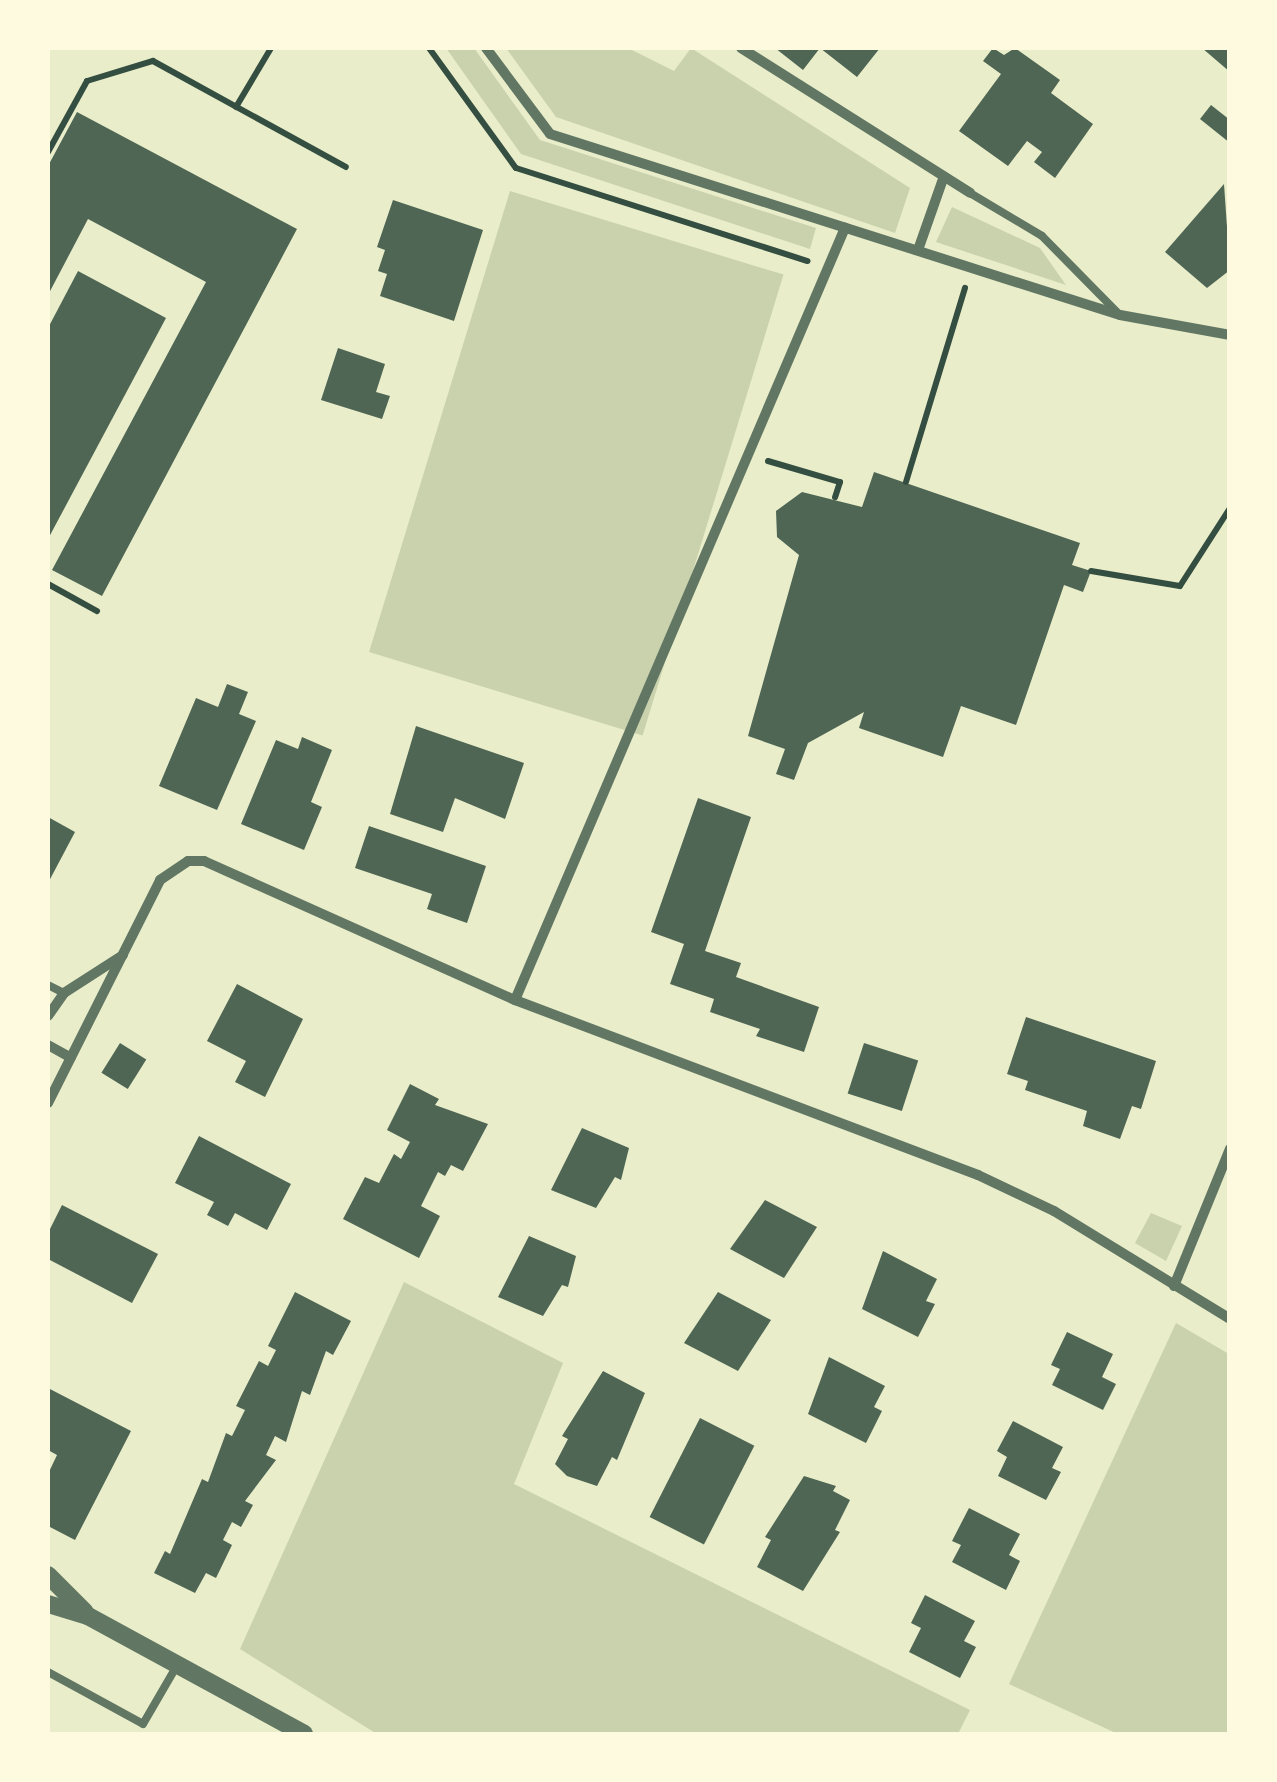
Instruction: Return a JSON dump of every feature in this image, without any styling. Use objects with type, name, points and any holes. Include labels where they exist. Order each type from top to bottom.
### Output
[{"type":"street","points":[[486,48],[550,134],[1120,315],[1230,335]]},
{"type":"street","points":[[741,48],[970,193]]},
{"type":"street","points":[[918,250],[944,176]]},
{"type":"street","points":[[515,1000],[845,228]]},
{"type":"street","points":[[48,1104],[160,880],[172,868],[188,861],[226,868],[515,1000],[978,1174],[1054,1211],[1230,1319]]},
{"type":"street","points":[[48,1016],[64,994],[124,954]]},
{"type":"street","points":[[48,1045],[71,1058]]},
{"type":"street","points":[[1174,1286],[1230,1149]]},
{"type":"street","points":[[48,1575],[88,1616]]},
{"type":"street","points":[[48,1604],[88,1616],[304,1734]]},
{"type":"lane","points":[[970,193],[1042,236],[1120,315]]},
{"type":"lane","points":[[48,985],[64,994]]},
{"type":"lane","points":[[48,1672],[144,1724],[178,1664]]},
{"type":"path","points":[[236,107],[271,48]]},
{"type":"path","points":[[429,48],[516,168],[829,266]]},
{"type":"path","points":[[48,152],[87,81],[153,61],[346,167]]},
{"type":"path","points":[[906,482],[971,268]]},
{"type":"path","points":[[748,455],[840,482],[835,497]]},
{"type":"path","points":[[1090,571],[1180,586],[1230,508]]},
{"type":"path","points":[[48,584],[97,611]]},
{"type":"green space","points":[[446,48],[474,48],[540,140],[816,228],[810,249],[521,154]]},
{"type":"green space","points":[[506,48],[628,48],[674,71],[691,48],[910,188],[895,233],[556,117]]},
{"type":"green space","points":[[510,191],[784,275],[643,736],[369,652]]},
{"type":"green space","points":[[952,207],[1040,248],[1066,285],[936,242]]},
{"type":"green space","points":[[1151,1213],[1182,1226],[1166,1261],[1135,1243]]},
{"type":"green space","points":[[404,1282],[563,1363],[514,1484],[970,1710],[958,1734],[377,1734],[240,1649]]},
{"type":"green space","points":[[1176,1323],[1229,1354],[1229,1734],[1118,1734],[1009,1684]]},
{"type":"building","points":[[775,48],[820,48],[803,70]]},
{"type":"building","points":[[820,48],[880,48],[857,77]]},
{"type":"building","points":[[993,48],[1004,55],[1015,48],[1060,80],[1051,93],[1093,124],[1055,178],[1034,162],[1042,152],[1027,141],[1008,166],[959,131],[1001,74],[983,61]]},
{"type":"building","points":[[1202,48],[1230,48],[1230,72]]},
{"type":"building","points":[[1211,105],[1230,120],[1230,143],[1200,119]]},
{"type":"building","points":[[77,112],[297,229],[102,596],[52,570],[206,282],[88,219],[48,295],[48,166]]},
{"type":"building","points":[[1224,184],[1230,270],[1207,288],[1165,252]]},
{"type":"building","points":[[393,200],[483,230],[454,321],[380,296],[387,274],[378,271],[385,250],[377,247]]},
{"type":"building","points":[[78,271],[166,318],[48,539],[48,328]]},
{"type":"building","points":[[338,348],[385,364],[376,392],[390,396],[382,419],[321,400]]},
{"type":"building","points":[[874,472],[1080,543],[1072,565],[1091,571],[1083,592],[1064,585],[1016,725],[961,706],[943,757],[859,728],[864,712],[808,743],[794,780],[776,774],[785,749],[748,736],[799,555],[777,537],[776,511],[802,492],[862,507]]},
{"type":"building","points":[[227,684],[248,692],[239,714],[256,721],[217,810],[159,786],[196,698],[218,707]]},
{"type":"building","points":[[416,726],[524,763],[505,819],[455,798],[443,832],[390,814]]},
{"type":"building","points":[[302,737],[332,750],[311,802],[322,807],[304,850],[241,824],[276,740],[298,749]]},
{"type":"building","points":[[698,798],[751,817],[705,951],[741,963],[736,977],[819,1007],[804,1052],[756,1036],[760,1029],[710,1012],[714,999],[670,984],[684,944],[651,932]]},
{"type":"building","points":[[48,817],[75,832],[48,883]]},
{"type":"building","points":[[369,826],[486,866],[467,923],[427,909],[432,894],[355,868]]},
{"type":"building","points":[[237,984],[303,1019],[265,1097],[235,1082],[246,1061],[207,1041]]},
{"type":"building","points":[[1026,1017],[1156,1061],[1141,1109],[1132,1106],[1120,1139],[1083,1126],[1087,1111],[1025,1090],[1028,1081],[1007,1074]]},
{"type":"building","points":[[120,1043],[146,1059],[128,1089],[101,1073]]},
{"type":"building","points":[[864,1043],[918,1061],[902,1111],[848,1093]]},
{"type":"building","points":[[410,1084],[439,1099],[435,1105],[488,1124],[463,1171],[451,1165],[445,1176],[438,1172],[421,1206],[440,1216],[419,1258],[343,1219],[365,1177],[379,1183],[394,1154],[401,1159],[410,1142],[387,1130]]},
{"type":"building","points":[[582,1128],[629,1148],[621,1180],[615,1177],[596,1208],[551,1190]]},
{"type":"building","points":[[199,1136],[291,1184],[267,1230],[235,1213],[228,1226],[207,1215],[214,1202],[175,1183]]},
{"type":"building","points":[[765,1200],[817,1227],[784,1278],[730,1249]]},
{"type":"building","points":[[62,1205],[158,1254],[132,1303],[48,1259],[48,1233]]},
{"type":"building","points":[[529,1236],[576,1256],[568,1287],[562,1285],[543,1316],[498,1297]]},
{"type":"building","points":[[883,1251],[937,1279],[926,1301],[935,1304],[918,1337],[862,1309]]},
{"type":"building","points":[[295,1292],[351,1321],[333,1355],[326,1351],[310,1395],[302,1391],[286,1442],[275,1436],[266,1455],[276,1460],[245,1501],[253,1505],[241,1527],[232,1522],[223,1540],[232,1545],[216,1578],[206,1573],[195,1593],[154,1573],[165,1551],[170,1554],[202,1479],[208,1482],[226,1433],[232,1436],[245,1410],[236,1406],[259,1361],[268,1366],[276,1350],[268,1346]]},
{"type":"building","points":[[718,1292],[771,1320],[738,1371],[684,1343]]},
{"type":"building","points":[[1067,1332],[1113,1354],[1102,1377],[1116,1384],[1103,1410],[1052,1385],[1060,1369],[1051,1365]]},
{"type":"building","points":[[829,1357],[885,1386],[874,1407],[882,1411],[866,1443],[808,1414]]},
{"type":"building","points":[[603,1371],[645,1393],[617,1460],[612,1457],[597,1486],[567,1476],[555,1464],[568,1439],[562,1436]]},
{"type":"building","points":[[48,1388],[131,1431],[75,1540],[48,1526],[48,1474],[57,1455],[48,1450]]},
{"type":"building","points":[[700,1418],[754,1446],[704,1545],[650,1517]]},
{"type":"building","points":[[1013,1421],[1063,1447],[1052,1468],[1061,1472],[1046,1500],[998,1476],[1007,1457],[997,1451]]},
{"type":"building","points":[[804,1476],[836,1486],[833,1491],[850,1500],[835,1530],[840,1532],[803,1591],[757,1567],[771,1540],[765,1537]]},
{"type":"building","points":[[969,1508],[1020,1534],[1009,1555],[1020,1561],[1006,1590],[952,1562],[961,1545],[952,1541]]},
{"type":"building","points":[[925,1595],[975,1621],[964,1641],[976,1647],[960,1678],[909,1652],[921,1628],[911,1623]]}]
